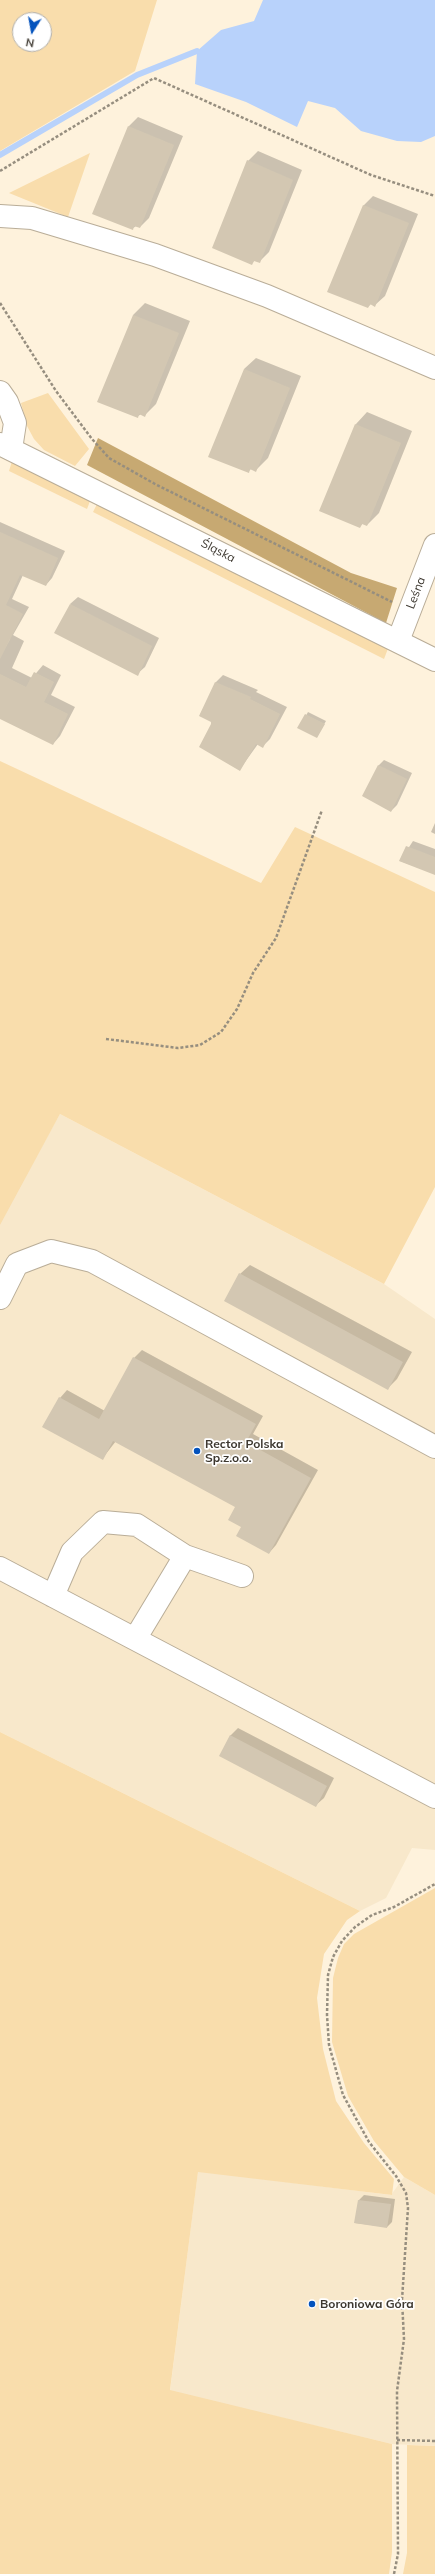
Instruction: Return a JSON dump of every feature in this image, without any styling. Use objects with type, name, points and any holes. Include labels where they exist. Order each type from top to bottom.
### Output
[{"type":"main road","points":[[0,216],[32,218],[155,255],[274,299],[435,368]]},
{"type":"main road","points":[[0,392],[7,402],[15,423],[5,447]]},
{"type":"main road","name":"Śląska","points":[[5,447],[435,660]]},
{"type":"main road","name":"Leśna","points":[[398,641],[435,545]]},
{"type":"main road","points":[[0,1298],[17,1264],[50,1251],[92,1260],[435,1447]]},
{"type":"main road","points":[[53,1596],[72,1552],[103,1522],[137,1525],[185,1556],[242,1576]]},
{"type":"main road","points":[[135,1639],[185,1556]]},
{"type":"main road","points":[[0,1568],[435,1797]]},
{"type":"path","points":[[0,171],[154,78],[371,175],[435,196]]},
{"type":"path","points":[[0,303],[56,391],[92,439],[109,458],[155,484],[384,597],[409,611]]},
{"type":"path","points":[[106,1039],[178,1048],[200,1045],[221,1032],[237,1009],[253,973],[276,938],[322,810]]},
{"type":"path","points":[[394,2574],[398,2554],[397,2391],[404,2339],[402,2300],[408,2208],[406,2193],[396,2176],[369,2142],[343,2096],[329,2045],[327,2015],[328,1975],[333,1957],[342,1941],[355,1927],[372,1915],[394,1907],[435,1884]]},
{"type":"path","points":[[397,2440],[435,2441]]},
{"type":"shaded area","points":[[0,0],[157,0],[135,71],[0,151]]},
{"type":"shaded area","points":[[90,153],[68,217],[9,193]]},
{"type":"shaded area","points":[[48,393],[89,449],[75,466],[44,450],[34,439],[27,426],[21,403]]},
{"type":"shaded area","points":[[98,438],[351,573],[397,588],[386,623],[87,465]]},
{"type":"shaded area","points":[[13,458],[92,496],[87,509],[9,471]]},
{"type":"shaded area","points":[[99,500],[389,646],[384,659],[93,512]]},
{"type":"shaded area","points":[[0,761],[261,883],[295,827],[435,892],[435,1187],[384,1284],[60,1114],[0,1225]]},
{"type":"shaded area","points":[[60,1114],[384,1284],[435,1319],[435,1850],[412,1848],[386,1898],[360,1911],[0,1732],[0,1221]]},
{"type":"shaded area","points":[[0,1732],[360,1911],[347,1920],[324,1954],[317,1998],[323,2049],[336,2101],[364,2143],[394,2179],[392,2195],[198,2172],[170,2390],[392,2444],[392,2552],[389,2574],[0,2574]]},
{"type":"shaded area","points":[[435,1888],[435,2195],[404,2177],[374,2141],[348,2096],[332,2042],[333,1978],[338,1958],[344,1944],[354,1934]]},
{"type":"shaded area","points":[[198,2171],[391,2195],[404,2177],[435,2195],[435,2446],[392,2444],[170,2391]]},
{"type":"shaded area","points":[[407,2445],[435,2446],[435,2574],[403,2574],[407,2553]]},
{"type":"water","points":[[263,0],[435,0],[435,136],[421,142],[397,141],[361,131],[335,108],[308,101],[297,127],[246,102],[195,84],[197,51],[221,30],[254,21]]},
{"type":"building","points":[[128,126],[174,145],[140,228],[134,226],[133,230],[92,214]]},
{"type":"building","points":[[247,160],[293,180],[260,263],[254,261],[252,265],[212,248]]},
{"type":"building","points":[[363,205],[409,223],[375,307],[370,304],[368,308],[327,292]]},
{"type":"building","points":[[133,315],[179,333],[145,417],[139,414],[138,418],[97,402]]},
{"type":"building","points":[[244,369],[290,388],[256,472],[250,469],[249,473],[208,457]]},
{"type":"building","points":[[355,424],[401,443],[367,526],[362,524],[360,528],[319,511]]},
{"type":"building","points":[[0,532],[58,558],[46,586],[20,575],[6,605],[23,614],[0,659]]},
{"type":"building","points":[[70,604],[152,646],[138,676],[54,633]]},
{"type":"building","points":[[34,672],[54,682],[44,702],[68,714],[53,745],[0,719],[0,674],[26,687]]},
{"type":"building","points":[[215,682],[251,697],[250,699],[280,714],[263,748],[256,744],[240,771],[199,747],[211,722],[199,716]]},
{"type":"building","points":[[305,714],[325,724],[317,738],[297,728]]},
{"type":"building","points":[[378,765],[407,779],[391,812],[362,796]]},
{"type":"building","points":[[406,846],[435,857],[435,875],[399,861]]},
{"type":"building","points":[[239,1273],[403,1362],[388,1390],[224,1301]]},
{"type":"building","name":"Rector Polska Sp.z.o.o.","points":[[133,1357],[256,1424],[246,1442],[311,1478],[269,1554],[236,1536],[241,1527],[228,1520],[235,1507],[113,1441],[103,1460],[42,1427],[59,1397],[99,1419]]},
{"type":"building","points":[[230,1735],[327,1786],[316,1807],[219,1756]]},
{"type":"building","points":[[358,2200],[391,2204],[387,2228],[354,2223]]},
{"type":"waterway","points":[[0,155],[137,75],[197,51]]},
{"type":"place","name":"Rector Polska Sp.z.o.o.","points":[[197,1451]]},
{"type":"place","name":"Boroniowa Góra","points":[[312,2304]]}]
